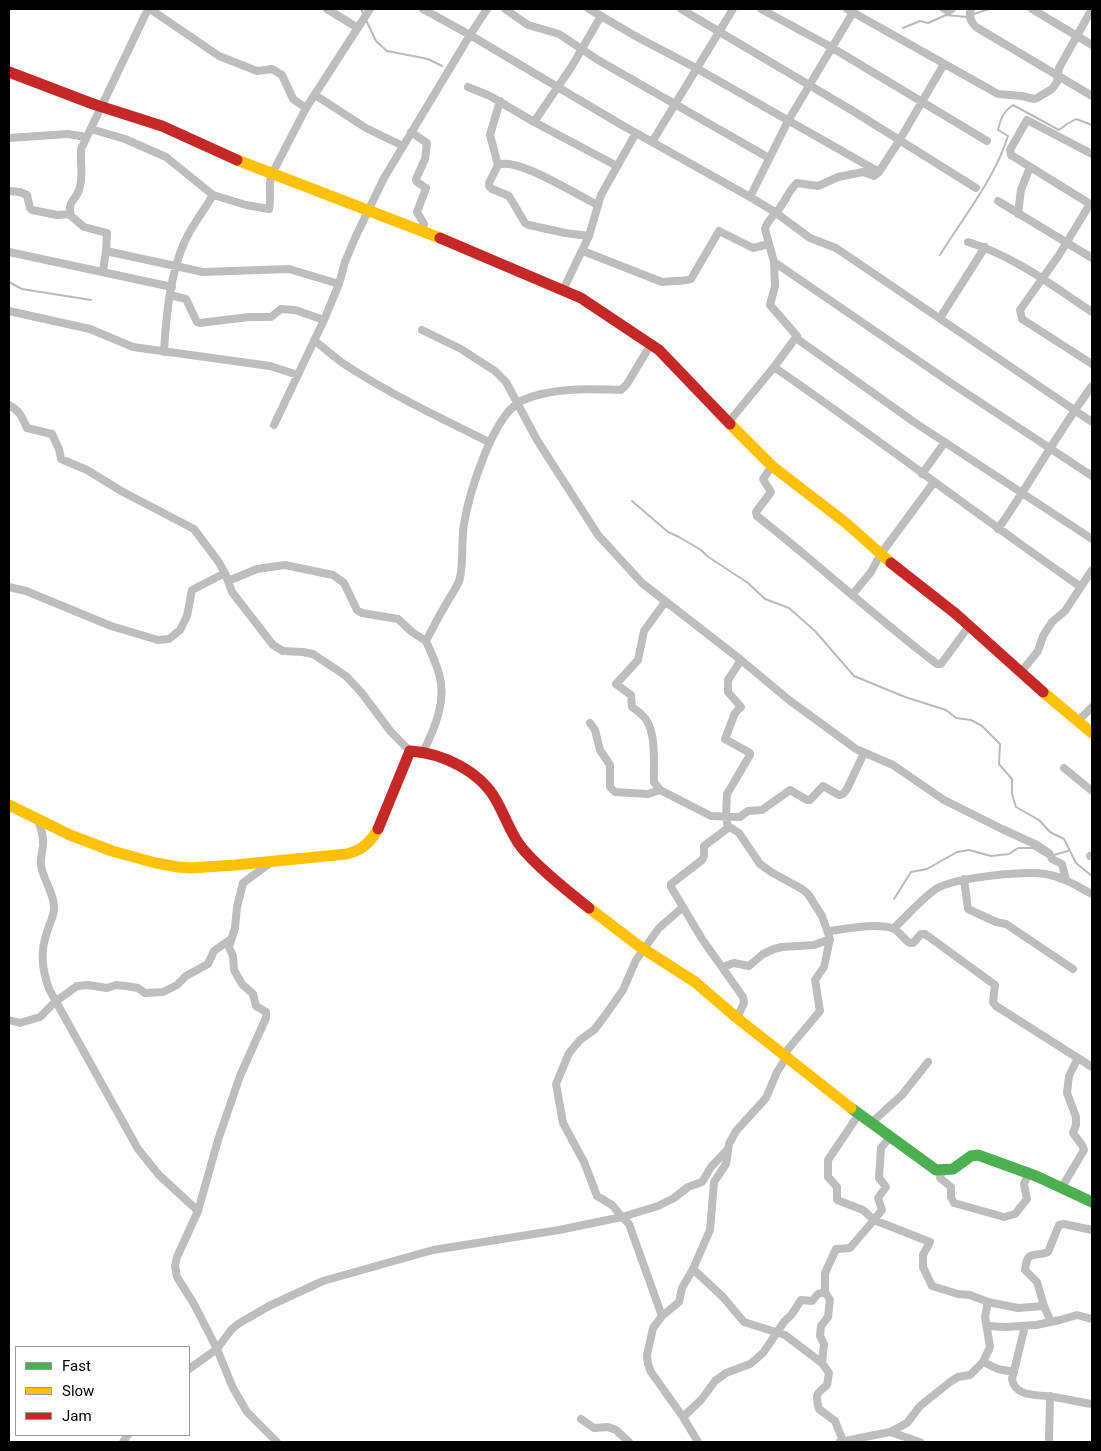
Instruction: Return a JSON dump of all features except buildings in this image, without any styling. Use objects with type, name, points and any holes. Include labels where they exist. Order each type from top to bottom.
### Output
[{"type":"street","points":[[70,214],[71,202],[79,191],[82,172],[81,152],[86,137],[149,9],[219,56],[257,71],[272,69],[282,75],[293,99],[306,108]]},
{"type":"street","points":[[327,9],[358,28]]},
{"type":"street","points":[[424,9],[636,133],[750,196],[776,212],[810,238],[836,248],[1092,422]]},
{"type":"street","points":[[274,425],[340,284],[345,262],[367,211],[411,132],[487,9]]},
{"type":"street","points":[[505,9],[528,25],[559,34],[582,50],[769,158]]},
{"type":"street","points":[[589,9],[879,172]]},
{"type":"street","points":[[682,9],[810,84],[976,188]]},
{"type":"street","points":[[652,142],[733,9]]},
{"type":"street","points":[[761,9],[831,47],[987,142]]},
{"type":"street","points":[[944,9],[949,11],[952,9]]},
{"type":"street","points":[[1032,9],[1092,45]]},
{"type":"street","points":[[750,196],[788,121],[851,10],[998,94],[1034,99],[1054,87],[1058,80],[1057,74],[1092,9]]},
{"type":"street","points":[[970,13],[976,27],[1092,96]]},
{"type":"street","points":[[91,129],[125,139],[166,157],[213,195],[246,206],[269,209],[270,195],[268,184],[272,174],[306,108],[367,14]]},
{"type":"street","points":[[534,122],[582,50],[601,16]]},
{"type":"street","points":[[728,423],[774,368],[797,334],[770,308],[775,286],[774,262],[765,227],[797,183],[818,186],[838,177],[863,172],[874,176],[879,172],[923,102],[944,64]]},
{"type":"street","points":[[9,72],[102,107],[162,126],[223,155],[422,231],[580,298],[651,344],[666,356],[728,423],[772,466],[846,523],[880,554],[970,626],[1092,733]]},
{"type":"street","points":[[468,87],[500,101],[534,122],[617,166]]},
{"type":"street","points":[[315,94],[366,128],[403,146]]},
{"type":"street","points":[[500,101],[490,135],[498,165],[489,186],[509,196],[525,222],[529,225],[589,236]]},
{"type":"street","points":[[1092,154],[1027,120],[1010,150],[1011,155],[1091,205],[1020,310],[1022,319],[1092,364]]},
{"type":"street","points":[[411,132],[427,143],[425,159],[416,179],[416,182],[426,188],[417,212],[424,224],[422,231]]},
{"type":"street","points":[[564,290],[583,252],[601,195],[636,133]]},
{"type":"street","points":[[9,138],[68,134],[86,137]]},
{"type":"street","points":[[498,165],[503,163],[530,170],[598,205]]},
{"type":"street","points":[[1018,214],[1021,190],[1030,167]]},
{"type":"street","points":[[9,191],[27,195],[32,210],[57,215],[70,214],[82,226],[107,233],[103,271]]},
{"type":"street","points":[[164,352],[170,295],[176,267],[184,242],[213,195]]},
{"type":"street","points":[[998,201],[1092,258]]},
{"type":"street","points":[[583,252],[662,282],[691,279],[720,231],[752,248],[769,244]]},
{"type":"street","points":[[968,242],[1002,255],[1042,278],[1092,312]]},
{"type":"street","points":[[940,318],[985,247]]},
{"type":"street","points":[[106,251],[203,272],[289,269],[340,284]]},
{"type":"street","points":[[9,252],[172,287]]},
{"type":"street","points":[[774,262],[1092,476]]},
{"type":"street","points":[[170,295],[185,298],[200,323],[249,317],[271,318],[280,309],[295,310],[324,320]]},
{"type":"street","points":[[9,311],[90,329],[128,345],[164,352],[270,366],[298,375]]},
{"type":"street","points":[[422,330],[461,349],[495,371],[506,382],[537,440],[598,535],[642,583],[789,700],[856,749],[893,765],[939,797],[1002,830],[1037,845],[1063,865],[1066,880]]},
{"type":"street","points":[[796,338],[866,390],[1092,539]]},
{"type":"street","points":[[314,340],[343,363],[364,376],[417,406],[489,442]]},
{"type":"street","points":[[426,641],[459,582],[463,528],[470,492],[489,442],[503,418],[518,403],[542,394],[576,389],[621,390],[627,384],[651,344]]},
{"type":"street","points":[[774,368],[856,424],[922,474],[1081,587]]},
{"type":"street","points":[[998,529],[1023,494],[1074,410],[1092,386]]},
{"type":"street","points":[[9,405],[19,410],[27,428],[52,434],[59,449],[61,459],[87,470],[123,492],[194,529],[208,546],[225,573],[232,592],[272,645],[283,651],[313,654],[337,670],[362,692],[391,732],[410,752],[423,752],[453,763],[481,781],[495,798],[522,849],[554,881],[643,949],[689,978],[737,1018],[890,1137],[936,1170],[953,1169],[975,1155],[1029,1172],[1092,1202]]},
{"type":"street","points":[[922,474],[945,442]]},
{"type":"street","points":[[772,466],[763,479],[770,490],[770,494],[756,512],[757,516],[910,643],[939,665],[970,626]]},
{"type":"street","points":[[852,595],[871,572],[880,554],[934,482]]},
{"type":"street","points":[[228,582],[257,569],[285,565],[333,575],[344,583],[357,610],[362,613],[398,619],[412,632],[426,641],[439,671],[442,694],[434,728],[423,752]]},
{"type":"street","points":[[1021,672],[1038,651],[1043,636],[1052,622],[1064,612],[1092,570]]},
{"type":"street","points":[[9,587],[111,626],[148,638],[164,640],[175,636],[184,623],[192,590],[225,573]]},
{"type":"street","points":[[665,602],[644,631],[638,660],[616,684],[631,695],[632,707],[642,714],[648,724],[653,738],[654,782],[660,790],[706,815],[740,817],[748,811],[762,810],[790,790],[807,800],[810,800],[823,786],[838,795],[843,794],[864,753]]},
{"type":"street","points":[[190,1368],[217,1349],[231,1330],[238,1324],[269,1306],[323,1281],[434,1250],[490,1239],[559,1230],[622,1217],[658,1206],[691,1186],[702,1182],[727,1150],[736,1131],[768,1094],[786,1055],[820,1012],[815,980],[824,967],[830,939],[822,916],[808,894],[760,864],[739,833],[728,826],[726,816],[728,791],[750,755],[750,753],[725,739],[735,713],[741,707],[728,692],[728,680],[741,660]]},
{"type":"street","points":[[1078,721],[1092,707]]},
{"type":"street","points":[[590,724],[594,728],[600,750],[610,764],[610,786],[615,792],[648,794],[660,790]]},
{"type":"street","points":[[9,805],[94,844],[124,855],[178,867],[228,866],[348,854],[368,845],[382,821],[410,752]]},
{"type":"street","points":[[1064,768],[1092,791]]},
{"type":"street","points":[[37,819],[43,838],[42,868],[54,907],[54,913],[43,944],[42,966],[45,979],[55,1002],[138,1148],[159,1175],[198,1211]]},
{"type":"street","points":[[728,826],[704,846],[702,860],[671,884],[671,887],[682,907],[744,1000],[737,1018]]},
{"type":"street","points":[[274,861],[243,883],[237,907],[235,928],[229,947],[234,970],[242,984],[253,994],[256,1006],[266,1012],[267,1015],[237,1085],[218,1140],[198,1211],[175,1266],[177,1277],[194,1304],[217,1349],[233,1388],[247,1412],[277,1442]]},
{"type":"street","points":[[894,928],[936,889],[948,882],[964,879],[998,875],[1041,874],[1066,880],[1092,894]]},
{"type":"street","points":[[964,879],[968,909],[996,922],[1006,924],[1073,969]]},
{"type":"street","points":[[662,1316],[629,1224],[612,1205],[597,1196],[584,1162],[563,1123],[556,1088],[569,1053],[580,1040],[594,1030],[623,990],[643,949],[663,923],[682,907]]},
{"type":"street","points":[[828,931],[868,926],[894,928],[908,943],[913,943],[923,934],[995,984],[993,999],[996,1006],[1092,1067]]},
{"type":"street","points":[[9,1020],[20,1023],[40,1017],[55,1002],[80,985],[107,988],[116,985],[126,986],[138,988],[145,993],[166,991],[177,985],[186,976],[208,964],[214,951],[231,938]]},
{"type":"street","points":[[722,967],[734,963],[749,966],[763,954],[774,949],[814,945],[830,939]]},
{"type":"street","points":[[1062,1187],[1084,1150],[1073,1132],[1076,1125],[1076,1113],[1067,1095],[1069,1076],[1078,1058]]},
{"type":"street","points":[[871,1123],[902,1095],[928,1062]]},
{"type":"street","points":[[859,1114],[828,1160],[828,1177],[836,1187],[836,1200],[863,1210],[874,1220],[930,1242],[923,1256],[923,1267],[932,1286],[958,1294],[970,1295],[988,1302],[1018,1308],[1044,1306]]},
{"type":"street","points":[[822,1363],[824,1346],[820,1336],[821,1327],[828,1317],[830,1300],[825,1292],[825,1273],[836,1249],[850,1248],[882,1210],[878,1198],[886,1187],[878,1178],[880,1149],[890,1137]]},
{"type":"street","points":[[698,1442],[683,1417],[654,1379],[648,1364],[647,1354],[655,1324],[679,1302],[682,1288],[693,1269],[711,1226],[711,1202],[714,1182],[726,1164],[727,1150]]},
{"type":"street","points":[[942,1170],[940,1178],[951,1187],[951,1197],[954,1203],[1004,1217],[1015,1214],[1026,1201],[1027,1196],[1024,1184],[1029,1172]]},
{"type":"street","points":[[1051,1322],[1037,1282],[1025,1270],[1028,1256],[1048,1252],[1059,1225],[1064,1224],[1092,1230]]},
{"type":"street","points":[[693,1269],[724,1297],[744,1322],[778,1332],[790,1338],[822,1363],[828,1373],[827,1385],[816,1394],[819,1409],[835,1420],[840,1441],[885,1432],[904,1425],[923,1404],[958,1377],[970,1375],[983,1362],[990,1347],[985,1316],[988,1302]]},
{"type":"street","points":[[683,1417],[701,1400],[715,1381],[726,1373],[750,1364],[763,1353],[801,1300],[812,1301],[818,1294],[825,1292]]},
{"type":"street","points":[[988,1326],[1026,1326],[1051,1322],[1077,1314],[1092,1319]]},
{"type":"street","points":[[1026,1326],[1014,1372],[1013,1383],[1018,1390],[1034,1396],[1050,1396],[1092,1404]]},
{"type":"street","points":[[983,1362],[1014,1372]]},
{"type":"street","points":[[1049,1442],[1050,1396]]},
{"type":"street","points":[[581,1419],[594,1428],[612,1428],[629,1442]]},
{"type":"street","points":[[885,1432],[920,1442]]},
{"type":"waterway","points":[[361,9],[363,13]]},
{"type":"waterway","points":[[971,15],[989,9]]},
{"type":"waterway","points":[[903,28],[920,21],[928,23],[946,15],[967,17]]},
{"type":"waterway","points":[[366,20],[376,41],[387,51],[428,59],[442,66]]},
{"type":"waterway","points":[[940,255],[995,168],[1008,136],[998,130],[1007,110],[1013,105],[1059,130],[1076,119],[1092,125]]},
{"type":"waterway","points":[[9,282],[22,289],[91,300]]},
{"type":"waterway","points":[[632,501],[668,532],[701,550],[748,583],[765,599],[789,608],[815,631],[854,676],[905,697],[946,710],[956,718],[971,720],[982,726],[1000,744],[999,764],[1012,779],[1012,794],[1016,807],[1039,820],[1050,832],[1064,839],[1076,863],[1092,876]]},
{"type":"waterway","points":[[894,899],[911,872],[927,869],[957,852],[969,850],[991,856],[1009,854],[1018,848],[1033,848],[1046,856]]},
{"type":"waterway","points":[[1054,855],[1068,851]]},
{"type":"traffic: fast","points":[[851,1108],[936,1170],[953,1169],[971,1156],[978,1155],[1036,1176],[1092,1202]]},
{"type":"traffic: slow","points":[[237,160],[440,238]]},
{"type":"traffic: slow","points":[[730,424],[772,466],[846,523],[891,563]]},
{"type":"traffic: slow","points":[[1043,692],[1092,733]]},
{"type":"traffic: slow","points":[[9,805],[70,835],[112,851],[156,863],[191,868],[347,854],[365,845],[378,829]]},
{"type":"traffic: slow","points":[[589,908],[639,946],[695,982],[737,1018],[851,1108]]},
{"type":"traffic: jam","points":[[9,72],[93,104],[162,126],[237,160]]},
{"type":"traffic: jam","points":[[440,238],[581,298],[659,350],[730,424]]},
{"type":"traffic: jam","points":[[891,563],[956,614],[1043,692]]},
{"type":"traffic: jam","points":[[378,829],[410,751],[435,755],[459,765],[480,780],[496,800],[524,851],[561,886],[589,908]]}]
